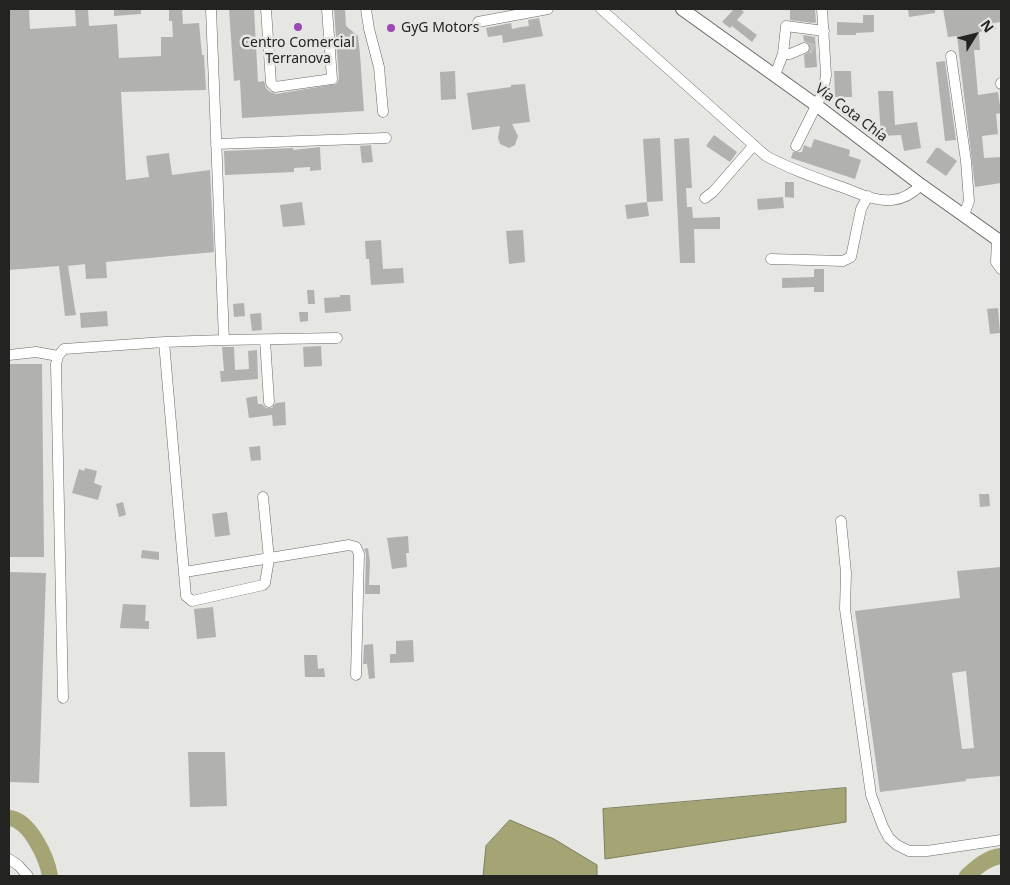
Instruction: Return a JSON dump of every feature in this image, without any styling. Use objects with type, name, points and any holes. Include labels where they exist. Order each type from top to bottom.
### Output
[{"type":"main road","name":"Vía Cota Chía","points":[[682,9],[816,105],[999,241]]},
{"type":"street","points":[[211,9],[224,340]]},
{"type":"street","points":[[266,9],[271,82],[275,87],[332,79],[328,9]]},
{"type":"street","points":[[366,9],[368,28],[379,67],[383,112]]},
{"type":"street","points":[[478,22],[548,9]]},
{"type":"street","points":[[602,9],[766,156],[788,168],[868,196],[890,201],[903,198],[922,185]]},
{"type":"street","points":[[796,146],[823,92],[826,75],[822,9]]},
{"type":"street","points":[[774,75],[783,54],[786,26],[824,31]]},
{"type":"street","points":[[783,54],[790,54],[804,48]]},
{"type":"street","points":[[816,50],[826,75]]},
{"type":"street","points":[[951,56],[966,162],[969,200],[964,215]]},
{"type":"street","points":[[216,144],[386,138]]},
{"type":"street","points":[[704,198],[713,192],[754,145]]},
{"type":"street","points":[[771,259],[843,261],[851,257],[861,209],[868,196]]},
{"type":"street","points":[[999,241],[996,262],[1001,270]]},
{"type":"street","points":[[62,698],[56,374],[58,356],[64,350],[164,342],[337,338]]},
{"type":"street","points":[[266,340],[269,402]]},
{"type":"street","points":[[164,342],[186,596],[192,601],[263,585],[269,559],[263,496]]},
{"type":"street","points":[[9,355],[36,352],[58,356]]},
{"type":"street","points":[[842,521],[846,573],[845,609],[871,795],[883,827],[889,838],[897,845],[909,851],[927,852],[1001,840]]},
{"type":"street","points":[[184,570],[192,571],[349,545],[356,547],[359,554],[356,675]]},
{"type":"street","points":[[9,860],[18,865],[28,876]]},
{"type":"shaded area","points":[[846,788],[846,822],[605,859],[603,809]]},
{"type":"shaded area","points":[[510,820],[554,839],[597,865],[597,876],[483,876],[486,846]]},
{"type":"building","points":[[9,9],[29,9],[30,29],[76,26],[75,9],[88,9],[89,26],[117,24],[119,58],[161,56],[161,37],[173,37],[172,21],[169,21],[169,9],[182,9],[183,24],[199,23],[202,55],[204,55],[206,90],[121,92],[126,180],[149,177],[146,156],[169,153],[172,175],[210,170],[214,252],[106,262],[107,278],[86,279],[85,264],[68,266],[76,315],[65,316],[59,266],[9,270]]},
{"type":"building","points":[[114,9],[141,9],[141,14],[114,16]]},
{"type":"building","points":[[229,9],[254,9],[258,82],[264,81],[266,88],[276,94],[336,84],[339,79],[334,9],[345,9],[346,26],[358,36],[364,111],[242,118],[240,80],[234,81]]},
{"type":"building","points":[[734,9],[740,9],[744,12],[737,20],[757,35],[752,42],[732,26],[730,28],[722,22]]},
{"type":"building","points":[[908,9],[935,9],[935,13],[909,17]]},
{"type":"building","points":[[943,9],[1001,10],[1001,22],[994,23],[996,29],[979,32],[980,50],[974,50],[978,95],[998,92],[1001,113],[996,114],[998,134],[982,136],[984,158],[1001,157],[1001,183],[975,187],[957,36],[948,37]]},
{"type":"building","points":[[790,10],[815,10],[816,22],[790,20]]},
{"type":"building","points":[[863,15],[874,15],[874,32],[856,33],[856,35],[837,35],[837,22],[863,23]]},
{"type":"building","points":[[539,18],[543,36],[503,43],[502,35],[488,37],[486,28],[511,23],[512,29],[529,26],[528,20]]},
{"type":"building","points":[[803,35],[815,37],[817,67],[805,68],[804,55],[811,48],[804,41]]},
{"type":"building","points":[[945,61],[956,140],[945,141],[936,62]]},
{"type":"building","points":[[455,71],[456,99],[441,100],[440,72]]},
{"type":"building","points":[[834,71],[851,71],[852,97],[835,97]]},
{"type":"building","points":[[525,84],[530,122],[512,124],[518,136],[515,145],[509,148],[500,144],[498,138],[500,126],[472,130],[467,93]]},
{"type":"building","points":[[878,91],[893,91],[895,125],[917,122],[921,148],[904,151],[901,135],[881,136]]},
{"type":"building","points":[[714,135],[737,152],[730,162],[706,146]]},
{"type":"building","points":[[660,138],[663,201],[647,202],[643,139]]},
{"type":"building","points":[[689,138],[692,188],[686,188],[687,207],[692,207],[693,218],[720,217],[720,229],[694,229],[695,263],[680,263],[674,139]]},
{"type":"building","points":[[814,139],[850,150],[849,156],[861,160],[855,179],[791,158],[793,152],[802,152],[804,145],[811,148]]},
{"type":"building","points":[[371,145],[373,162],[362,163],[360,146]]},
{"type":"building","points":[[320,147],[321,170],[310,171],[310,167],[294,168],[294,172],[225,175],[224,151],[293,148],[293,150]]},
{"type":"building","points":[[936,148],[939,148],[957,161],[946,176],[926,162]]},
{"type":"building","points":[[785,182],[794,182],[794,198],[785,197]]},
{"type":"building","points":[[783,197],[784,208],[758,210],[757,199]]},
{"type":"building","points":[[302,202],[305,225],[283,227],[280,205]]},
{"type":"building","points":[[647,202],[649,216],[627,219],[625,205]]},
{"type":"building","points":[[523,230],[525,262],[509,264],[506,231]]},
{"type":"building","points":[[381,240],[383,269],[403,268],[404,283],[371,285],[369,259],[366,259],[365,241]]},
{"type":"building","points":[[814,269],[824,269],[824,292],[814,292],[814,287],[782,288],[782,278],[814,277]]},
{"type":"building","points":[[307,290],[314,290],[315,304],[308,304]]},
{"type":"building","points":[[340,295],[350,295],[351,311],[325,313],[324,298],[340,297]]},
{"type":"building","points":[[244,303],[245,316],[234,317],[233,304]]},
{"type":"building","points":[[998,308],[1000,333],[990,334],[987,309]]},
{"type":"building","points":[[107,311],[108,326],[81,328],[80,313]]},
{"type":"building","points":[[299,312],[308,312],[308,321],[300,322]]},
{"type":"building","points":[[261,313],[262,330],[252,331],[250,314]]},
{"type":"building","points":[[321,346],[322,366],[304,367],[303,347]]},
{"type":"building","points":[[222,347],[234,347],[235,370],[249,369],[248,351],[257,350],[258,379],[221,382],[220,371],[224,371]]},
{"type":"building","points":[[9,364],[42,364],[44,557],[9,557]]},
{"type":"building","points":[[257,396],[258,404],[262,404],[266,408],[272,408],[276,403],[285,402],[286,425],[273,426],[272,415],[249,418],[246,398]]},
{"type":"building","points":[[260,446],[261,460],[251,461],[249,447]]},
{"type":"building","points":[[85,468],[97,471],[94,483],[102,486],[98,500],[72,493],[79,469],[84,471]]},
{"type":"building","points":[[979,494],[989,494],[990,506],[980,507]]},
{"type":"building","points":[[123,502],[126,515],[119,517],[116,504]]},
{"type":"building","points":[[227,512],[230,535],[215,537],[212,514]]},
{"type":"building","points":[[408,536],[409,553],[406,553],[407,567],[392,569],[387,538]]},
{"type":"building","points":[[368,548],[370,562],[369,585],[380,585],[380,594],[365,594],[366,554],[364,549]]},
{"type":"building","points":[[142,550],[159,552],[159,560],[141,558]]},
{"type":"building","points":[[1001,567],[1001,776],[966,779],[966,781],[880,792],[855,611],[960,598],[957,571]],"holes":[[[966,671],[974,748],[962,749],[952,673]]]},
{"type":"building","points":[[9,572],[46,573],[39,783],[9,782]]},
{"type":"building","points":[[123,604],[146,605],[145,621],[149,621],[149,629],[120,628]]},
{"type":"building","points":[[213,607],[216,637],[197,639],[194,609]]},
{"type":"building","points":[[413,640],[414,662],[390,663],[390,654],[396,654],[396,641]]},
{"type":"building","points":[[373,644],[375,678],[369,679],[367,664],[363,664],[364,645]]},
{"type":"building","points":[[304,655],[317,655],[318,669],[324,668],[325,677],[305,677]]},
{"type":"building","points":[[188,752],[225,752],[227,806],[190,807]]},
{"type":"waterway","points":[[9,818],[17,820],[30,832],[41,850],[50,876]]},
{"type":"waterway","points":[[967,876],[987,861],[1001,856]]},
{"type":"tunnel","points":[[804,48],[816,50]]},
{"type":"place","name":"Centro Comercial Terranova","points":[[298,27]]},
{"type":"place","name":"GyG Motors","points":[[391,28]]}]
